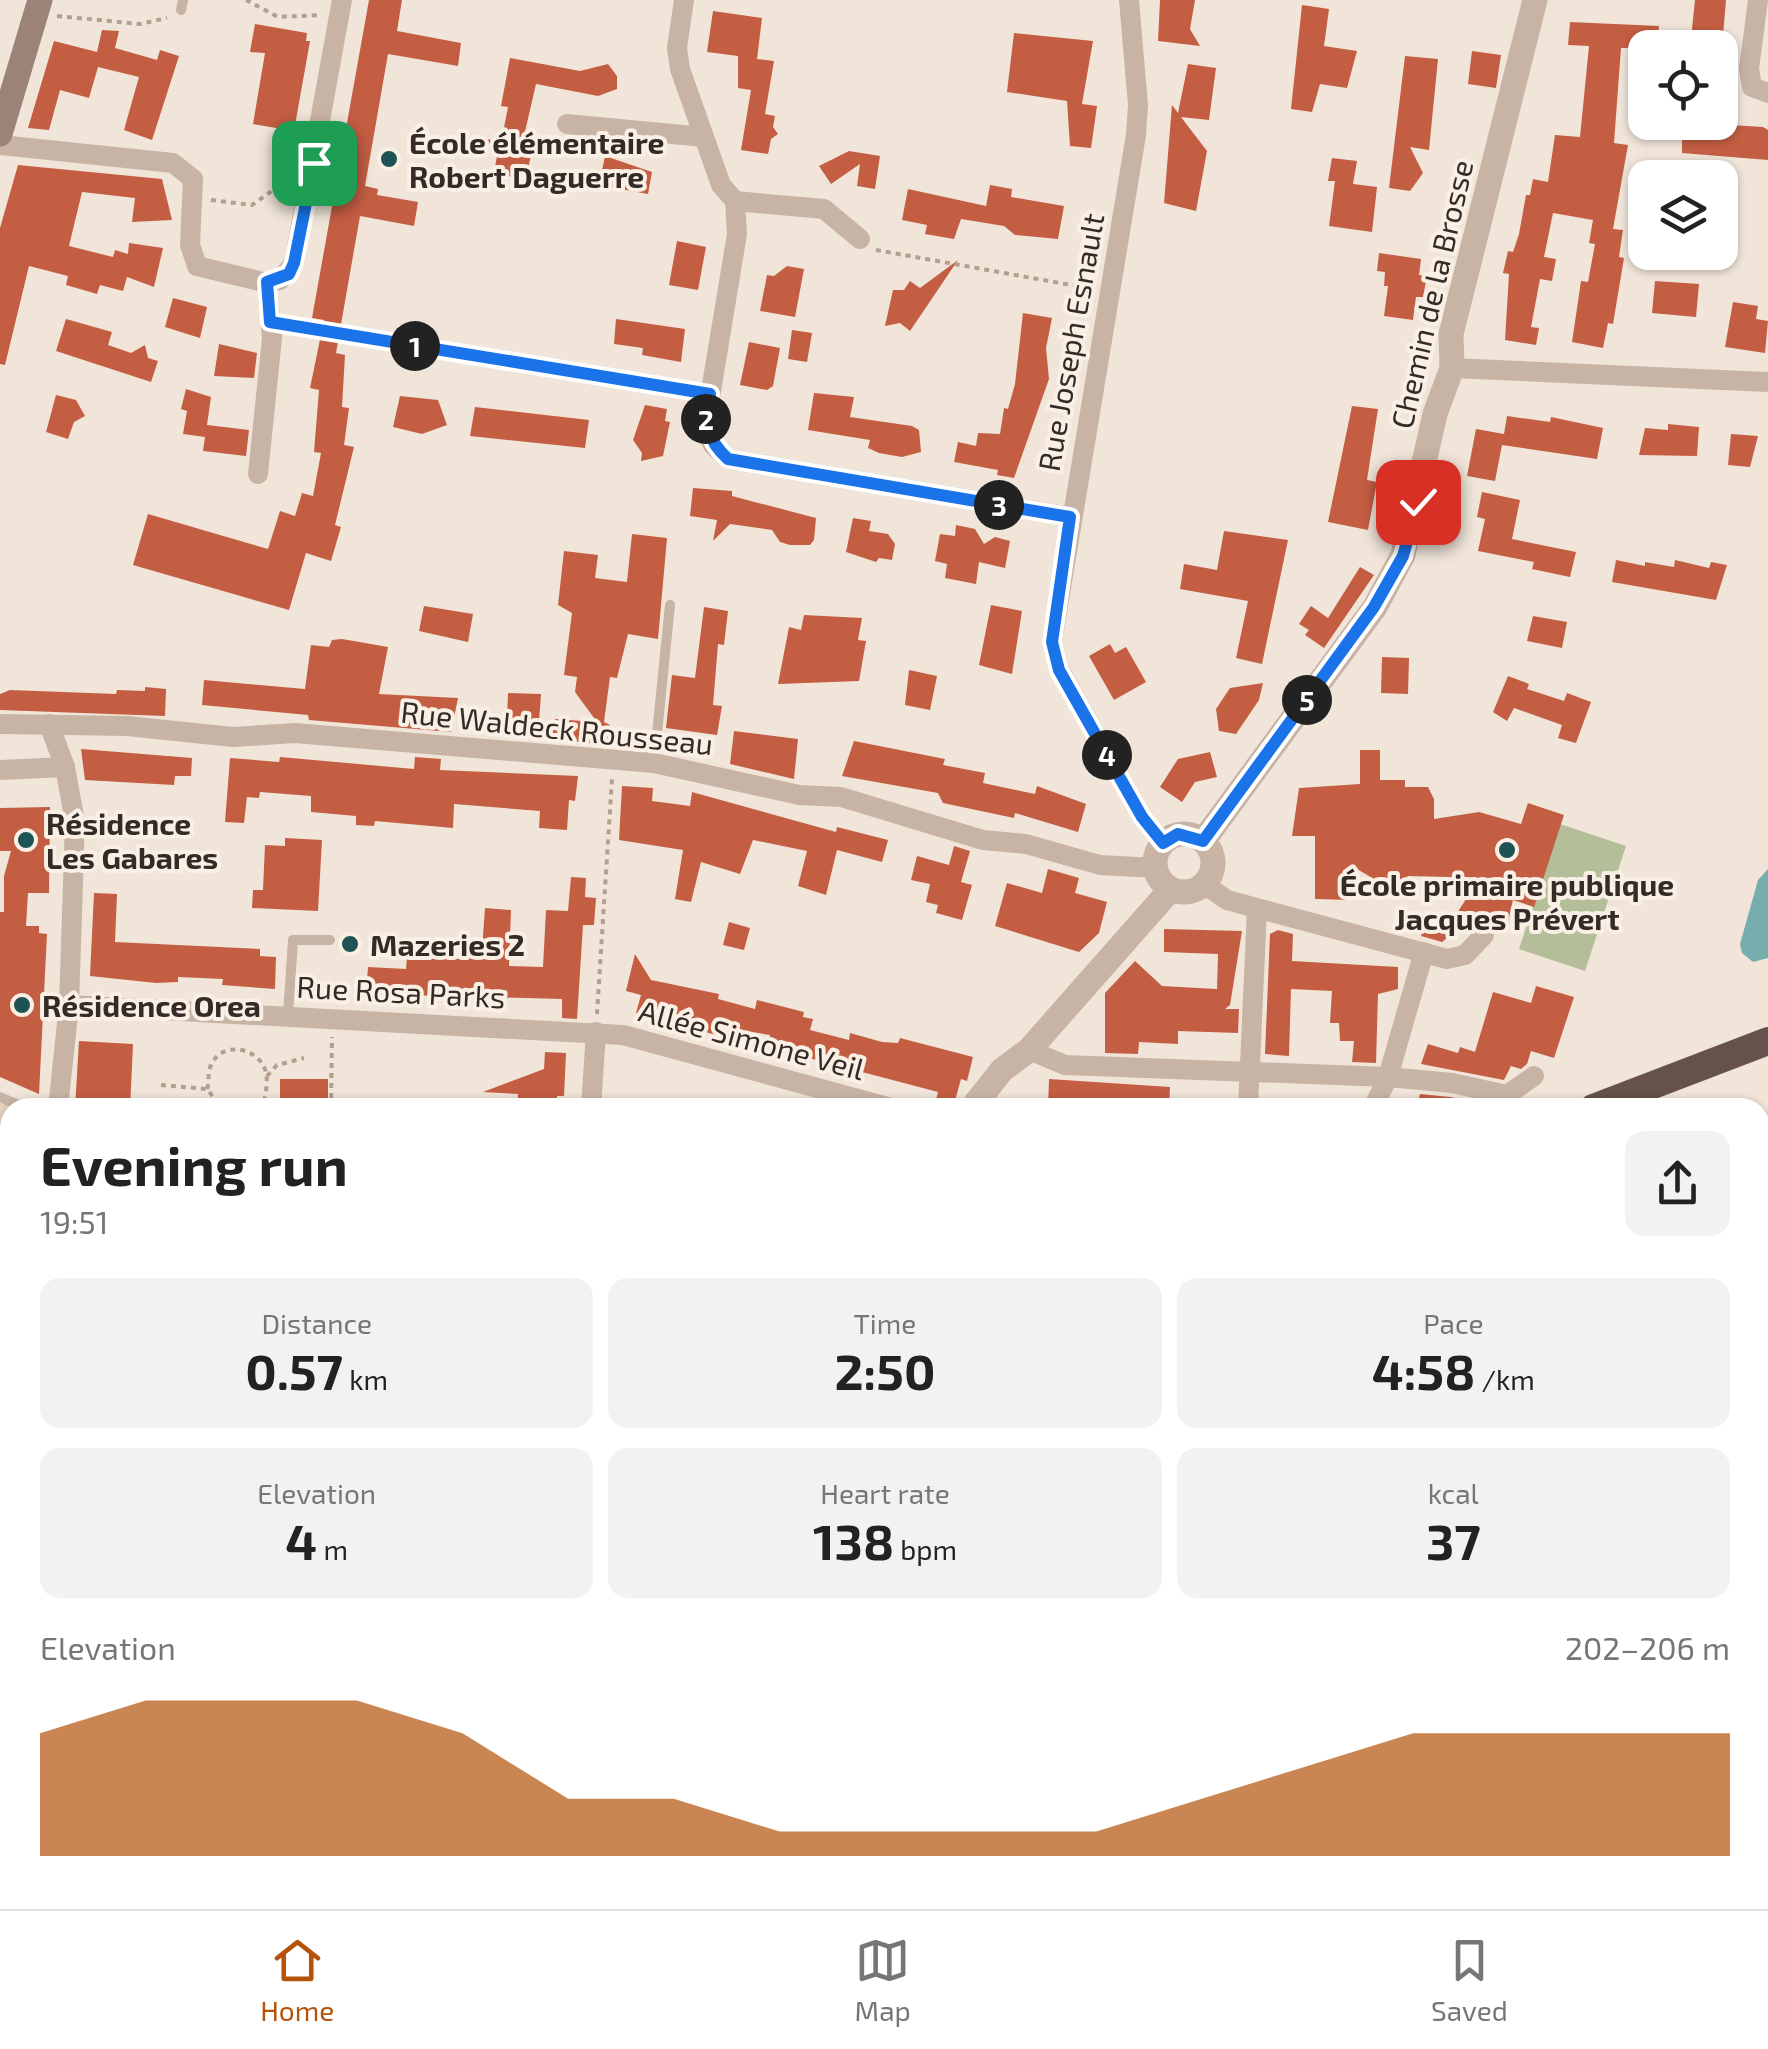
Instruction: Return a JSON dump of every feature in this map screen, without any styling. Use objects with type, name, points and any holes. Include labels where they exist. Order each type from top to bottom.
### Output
[{"type":"highway","points":[[1619,1098],[1768,1041]]},
{"type":"main road","points":[[0,134],[40,0]]},
{"type":"street","points":[[684,0],[677,48],[680,69],[721,184],[734,202],[737,234],[705,427],[713,446],[728,459],[1070,517]]},
{"type":"street","name":"Rue Joseph Esnault","points":[[1129,0],[1137,120],[1052,642],[1059,670],[1142,817],[1159,855]]},
{"type":"street","name":"Chemin de la Brosse","points":[[1203,841],[1374,607],[1403,556],[1435,414],[1452,368],[1452,334],[1535,0]]},
{"type":"street","points":[[1758,0],[1749,69],[1752,86],[1768,93]]},
{"type":"street","points":[[0,145],[172,163],[193,179],[190,245],[197,266],[267,282],[289,274],[308,194],[340,9]]},
{"type":"street","points":[[567,124],[704,137]]},
{"type":"street","points":[[734,202],[824,209],[860,239]]},
{"type":"street","points":[[258,474],[270,322],[267,282]]},
{"type":"street","points":[[1452,368],[1768,382]]},
{"type":"street","name":"Rue Waldeck Rousseau","points":[[0,724],[127,726],[233,737],[272,732],[394,739],[654,762],[799,795],[841,797],[984,840],[1026,844],[1100,864],[1159,855]]},
{"type":"street","points":[[49,724],[65,767],[76,822],[68,1006],[59,1098]]},
{"type":"street","points":[[0,770],[65,767]]},
{"type":"street","points":[[1178,834],[1203,841],[1213,858],[1204,884],[1188,892],[1171,889],[1159,855],[1178,834]]},
{"type":"street","points":[[1204,884],[1227,900],[1446,959],[1465,955],[1484,935]]},
{"type":"street","points":[[980,1098],[1002,1070],[1029,1050],[1171,889]]},
{"type":"street","points":[[1249,1098],[1257,909]]},
{"type":"street","points":[[1378,1098],[1388,1077],[1424,952]]},
{"type":"street","name":"Rue Rosa Parks","points":[[68,1006],[596,1032]]},
{"type":"street","points":[[592,1098],[596,1032]]},
{"type":"street","name":"Allée Simone Veil","points":[[596,1032],[622,1035],[854,1098]]},
{"type":"street","points":[[1029,1050],[1066,1065],[1388,1077],[1452,1082],[1507,1095],[1534,1076]]},
{"type":"lane","points":[[654,762],[670,605]]},
{"type":"lane","points":[[288,1016],[293,940],[330,940]]},
{"type":"path","points":[[246,0],[278,16],[340,9]]},
{"type":"path","points":[[62,16],[140,24],[182,5]]},
{"type":"path","points":[[193,212],[208,215],[211,200],[252,205],[276,188],[308,194]]},
{"type":"path","points":[[860,239],[872,248],[922,261],[1109,292]]},
{"type":"path","points":[[270,322],[710,394]]},
{"type":"path","points":[[596,1032],[614,759]]},
{"type":"path","points":[[331,1098],[332,1017]]},
{"type":"path","points":[[207,1089],[212,1063],[229,1051],[254,1054],[267,1076],[265,1098]]},
{"type":"path","points":[[267,1076],[277,1065],[304,1058]]},
{"type":"path","points":[[161,1085],[207,1089],[214,1098]]},
{"type":"green space","points":[[1560,824],[1626,846],[1585,971],[1519,949]]},
{"type":"water","points":[[1768,869],[1768,958],[1753,962],[1742,953],[1740,944],[1758,880]]},
{"type":"building","points":[[369,0],[402,0],[397,31],[461,43],[458,66],[388,54],[365,186],[378,189],[377,195],[418,202],[414,226],[360,216],[336,353],[345,355],[342,407],[349,408],[344,445],[354,447],[335,525],[341,527],[331,561],[306,553],[289,610],[133,565],[148,514],[268,549],[280,511],[295,516],[302,493],[313,496],[321,453],[314,452],[319,390],[310,388],[324,320],[312,318]]},
{"type":"building","points":[[1160,0],[1195,0],[1190,29],[1200,46],[1158,41]]},
{"type":"building","points":[[1695,0],[1726,0],[1724,30],[1692,30]]},
{"type":"building","points":[[1302,5],[1329,9],[1324,46],[1357,51],[1347,88],[1320,84],[1312,112],[1291,109]]},
{"type":"building","points":[[713,11],[762,18],[757,59],[774,61],[765,114],[775,116],[773,127],[778,134],[771,139],[768,154],[741,150],[751,90],[738,88],[738,56],[707,52]]},
{"type":"building","points":[[1570,22],[1659,26],[1659,30],[1628,30],[1628,48],[1621,48],[1614,143],[1628,145],[1613,229],[1623,230],[1619,257],[1624,258],[1613,324],[1608,323],[1603,348],[1572,342],[1581,281],[1588,282],[1595,244],[1589,243],[1593,220],[1553,213],[1544,257],[1556,259],[1552,281],[1540,279],[1531,327],[1539,328],[1536,345],[1505,340],[1509,274],[1503,273],[1508,251],[1513,252],[1519,234],[1526,195],[1530,195],[1533,179],[1548,182],[1555,135],[1580,137],[1589,46],[1568,45]]},
{"type":"building","points":[[255,24],[307,33],[306,41],[310,41],[294,131],[253,124],[265,53],[250,52]]},
{"type":"building","points":[[102,30],[119,31],[115,48],[157,60],[160,50],[179,56],[152,140],[124,130],[139,77],[98,67],[89,98],[60,90],[49,130],[28,128],[54,41],[97,52]]},
{"type":"building","points":[[1014,33],[1093,41],[1082,104],[1097,106],[1091,148],[1070,146],[1067,101],[1007,92]]},
{"type":"building","points":[[1472,51],[1501,55],[1496,88],[1468,84]]},
{"type":"building","points":[[1405,56],[1438,59],[1429,150],[1410,147],[1423,173],[1410,191],[1389,188]]},
{"type":"building","points":[[510,58],[580,71],[608,64],[617,76],[617,89],[598,96],[536,84],[524,136],[534,138],[526,181],[494,172],[497,156],[487,139],[501,143],[508,107],[501,106]]},
{"type":"building","points":[[1188,64],[1216,68],[1209,120],[1181,117],[1207,151],[1196,211],[1164,203],[1172,105],[1178,113]]},
{"type":"building","points":[[1738,125],[1768,130],[1768,160],[1682,153],[1682,140],[1738,140]]},
{"type":"building","points":[[849,151],[880,156],[875,189],[857,186],[860,164],[831,184],[819,166]]},
{"type":"building","points":[[605,156],[652,172],[648,194],[599,185]]},
{"type":"building","points":[[1332,158],[1357,161],[1353,184],[1377,187],[1372,232],[1329,226],[1335,181],[1328,181]]},
{"type":"building","points":[[18,165],[162,179],[172,220],[132,222],[135,198],[82,192],[69,246],[113,257],[115,250],[128,254],[129,243],[163,248],[154,287],[127,277],[123,291],[100,285],[97,294],[66,285],[68,276],[29,266],[5,365],[0,364],[0,228]]},
{"type":"building","points":[[990,185],[1012,189],[1011,197],[1064,206],[1058,239],[1015,235],[1004,226],[961,219],[954,239],[925,234],[927,225],[902,220],[908,189],[986,206]]},
{"type":"building","points":[[677,241],[706,247],[698,290],[669,285]]},
{"type":"building","points":[[1379,253],[1421,259],[1419,275],[1427,276],[1423,297],[1416,297],[1413,320],[1384,316],[1388,286],[1384,286],[1385,272],[1377,271]]},
{"type":"building","points":[[958,260],[910,331],[900,323],[885,326],[893,290],[904,290],[910,281],[920,288]]},
{"type":"building","points":[[787,266],[804,269],[795,317],[760,311],[767,275],[774,276]]},
{"type":"building","points":[[1655,281],[1699,284],[1696,317],[1652,313]]},
{"type":"building","points":[[173,298],[207,307],[200,338],[165,327]]},
{"type":"building","points":[[1733,302],[1758,306],[1756,319],[1768,321],[1765,353],[1725,347]]},
{"type":"building","points":[[1023,313],[1052,318],[1046,348],[1049,379],[1014,478],[997,475],[998,470],[954,462],[958,442],[976,446],[978,433],[1000,434],[1004,408],[1008,409],[1015,384]]},
{"type":"building","points":[[66,319],[112,332],[108,345],[131,353],[145,345],[148,358],[158,361],[151,382],[56,351]]},
{"type":"building","points":[[616,319],[685,329],[681,362],[642,355],[643,348],[614,344]]},
{"type":"building","points":[[792,330],[812,333],[807,362],[788,359]]},
{"type":"building","points":[[749,342],[780,348],[773,386],[767,390],[740,385]]},
{"type":"building","points":[[219,344],[257,353],[254,378],[214,376]]},
{"type":"building","points":[[186,389],[211,397],[207,425],[249,430],[246,456],[203,451],[205,437],[183,434],[187,411],[181,409]]},
{"type":"building","points":[[814,393],[854,397],[850,417],[912,426],[919,430],[921,452],[902,457],[879,453],[868,448],[870,440],[808,430]]},
{"type":"building","points":[[56,395],[76,400],[85,416],[74,422],[68,439],[46,432]]},
{"type":"building","points":[[400,396],[438,400],[447,425],[422,434],[393,427]]},
{"type":"building","points":[[645,405],[667,409],[665,421],[670,422],[663,456],[641,461],[642,453],[633,440]]},
{"type":"building","points":[[1352,406],[1378,409],[1367,480],[1377,482],[1368,530],[1328,522]]},
{"type":"building","points":[[475,407],[589,420],[585,448],[470,436]]},
{"type":"building","points":[[1507,416],[1550,422],[1551,417],[1603,428],[1597,459],[1502,445],[1495,481],[1467,476],[1476,429],[1504,434]]},
{"type":"building","points":[[1668,424],[1699,427],[1697,456],[1639,455],[1645,428],[1668,430]]},
{"type":"building","points":[[1731,434],[1758,436],[1750,467],[1728,465]]},
{"type":"building","points":[[693,488],[732,491],[732,496],[816,518],[814,540],[810,545],[790,545],[780,542],[772,530],[730,524],[713,541],[717,520],[690,516]]},
{"type":"building","points":[[1482,492],[1520,500],[1512,539],[1576,552],[1570,577],[1532,569],[1534,562],[1478,551],[1485,519],[1477,517]]},
{"type":"building","points":[[853,518],[871,521],[869,531],[888,534],[895,544],[892,560],[879,558],[876,562],[846,552]]},
{"type":"building","points":[[956,525],[975,529],[984,544],[995,537],[1010,541],[1005,568],[979,562],[976,584],[945,578],[947,564],[935,561],[940,534],[955,536]]},
{"type":"building","points":[[1224,531],[1288,540],[1262,664],[1236,658],[1248,601],[1180,589],[1184,564],[1217,570]]},
{"type":"building","points":[[632,534],[667,538],[658,639],[628,634],[617,678],[610,677],[604,722],[610,725],[607,744],[551,740],[555,719],[597,722],[575,692],[577,677],[564,675],[572,613],[558,605],[564,551],[598,555],[595,578],[627,582]]},
{"type":"building","points":[[1616,560],[1645,566],[1645,562],[1674,567],[1675,560],[1709,568],[1711,562],[1727,565],[1716,600],[1612,582]]},
{"type":"building","points":[[1360,567],[1374,575],[1324,648],[1305,635],[1309,630],[1299,624],[1311,606],[1328,618]]},
{"type":"building","points":[[991,605],[1022,611],[1012,674],[979,665]]},
{"type":"building","points":[[424,606],[473,614],[468,642],[419,631]]},
{"type":"building","points":[[704,607],[728,611],[724,645],[718,644],[713,705],[722,706],[717,735],[666,728],[672,675],[695,678]]},
{"type":"building","points":[[804,615],[862,618],[858,640],[866,641],[859,681],[778,684],[789,627],[801,630]]},
{"type":"building","points":[[1533,616],[1567,622],[1562,648],[1527,641]]},
{"type":"building","points":[[332,640],[388,647],[379,694],[458,698],[451,732],[309,720],[308,715],[202,705],[204,680],[305,689],[311,645],[329,647]]},
{"type":"building","points":[[1110,644],[1115,653],[1126,647],[1146,682],[1114,700],[1089,656]]},
{"type":"building","points":[[1382,657],[1409,658],[1408,694],[1381,693]]},
{"type":"building","points":[[909,670],[937,676],[930,710],[905,705]]},
{"type":"building","points":[[1508,676],[1529,684],[1527,689],[1564,701],[1567,693],[1591,702],[1576,743],[1558,738],[1562,725],[1514,708],[1507,721],[1493,712]]},
{"type":"building","points":[[1263,683],[1259,700],[1236,734],[1219,731],[1216,709],[1230,688]]},
{"type":"building","points":[[145,687],[166,689],[165,716],[0,710],[0,694],[10,690],[116,694],[117,690],[145,691]]},
{"type":"building","points":[[508,693],[541,694],[539,721],[507,719]]},
{"type":"building","points":[[734,731],[798,739],[794,779],[730,764]]},
{"type":"building","points":[[854,741],[945,759],[943,765],[985,773],[983,783],[1035,794],[1037,786],[1086,804],[1078,832],[1015,813],[1014,818],[943,803],[938,793],[842,776]]},
{"type":"building","points":[[81,749],[192,758],[191,776],[175,776],[174,785],[85,780]]},
{"type":"building","points":[[1360,750],[1380,750],[1380,780],[1405,780],[1405,787],[1428,787],[1434,799],[1434,819],[1479,812],[1521,824],[1528,803],[1564,815],[1534,907],[1513,900],[1507,926],[1472,917],[1442,942],[1421,936],[1425,923],[1435,916],[1462,914],[1457,913],[1476,884],[1448,877],[1408,876],[1402,882],[1379,882],[1352,866],[1350,900],[1315,899],[1315,836],[1292,836],[1299,788],[1360,784]]},
{"type":"building","points":[[1210,752],[1217,777],[1195,782],[1182,802],[1160,787],[1178,759]]},
{"type":"building","points":[[280,757],[414,769],[415,757],[441,759],[440,770],[578,776],[575,801],[569,800],[567,830],[539,828],[540,811],[454,804],[453,828],[375,821],[374,826],[356,825],[356,816],[311,812],[311,796],[260,792],[259,798],[247,797],[244,823],[225,822],[230,758],[279,762]]},
{"type":"building","points":[[622,786],[653,788],[652,801],[690,806],[692,792],[836,832],[837,827],[888,840],[882,862],[837,850],[826,895],[798,886],[807,851],[753,840],[740,874],[701,862],[691,902],[675,899],[683,850],[619,840]]},
{"type":"building","name":"Résidence Orea","points":[[50,807],[49,893],[28,893],[26,926],[39,926],[39,933],[47,934],[39,1094],[0,1077],[0,912],[4,912],[4,876],[11,851],[0,851],[0,808]]},
{"type":"building","points":[[285,838],[322,840],[318,911],[252,908],[253,890],[263,890],[265,845],[285,846]]},
{"type":"building","points":[[954,846],[970,851],[961,882],[972,885],[962,920],[936,913],[938,905],[926,902],[930,884],[911,880],[917,856],[949,865]]},
{"type":"building","points":[[1048,869],[1079,878],[1075,893],[1107,902],[1099,933],[1079,952],[995,926],[1007,883],[1042,893]]},
{"type":"building","points":[[571,877],[586,878],[585,897],[596,898],[594,925],[583,925],[577,1019],[562,1018],[562,999],[366,994],[368,967],[406,969],[407,956],[460,959],[460,949],[482,950],[485,908],[511,910],[509,966],[543,967],[546,910],[568,911]]},
{"type":"building","points":[[94,893],[117,894],[115,942],[260,949],[260,956],[276,957],[275,989],[222,985],[223,979],[178,977],[178,982],[156,983],[90,976]]},
{"type":"building","points":[[729,922],[750,928],[744,950],[723,945]]},
{"type":"building","points":[[1164,929],[1242,931],[1230,1005],[1225,1009],[1239,1009],[1238,1033],[1178,1031],[1178,1044],[1139,1042],[1138,1054],[1105,1053],[1105,993],[1135,961],[1162,986],[1217,989],[1218,954],[1164,952]]},
{"type":"building","points":[[1278,930],[1293,934],[1292,961],[1398,967],[1398,989],[1378,994],[1376,1063],[1352,1062],[1354,1041],[1340,1041],[1339,1023],[1330,1023],[1332,991],[1291,989],[1289,1056],[1265,1054],[1270,934]]},
{"type":"building","points":[[635,954],[651,980],[719,994],[718,999],[755,1009],[757,1000],[804,1012],[803,1017],[813,1019],[810,1030],[849,1040],[850,1033],[882,1042],[898,1043],[900,1038],[973,1057],[967,1081],[961,1079],[956,1098],[936,1098],[938,1092],[767,1047],[770,1035],[722,1027],[720,1036],[698,1030],[700,1022],[659,1011],[657,1019],[636,1013],[641,995],[626,991]]},
{"type":"building","points":[[1536,986],[1574,997],[1554,1058],[1531,1051],[1527,1064],[1521,1069],[1511,1066],[1504,1080],[1421,1064],[1428,1044],[1458,1053],[1460,1047],[1475,1052],[1493,992],[1531,1003]]},
{"type":"building","points":[[79,1041],[133,1044],[130,1098],[76,1098]]},
{"type":"building","points":[[545,1052],[566,1053],[564,1096],[518,1098],[518,1094],[483,1092],[544,1069]]},
{"type":"building","points":[[280,1079],[328,1079],[328,1098],[280,1098]]},
{"type":"building","points":[[1049,1079],[1170,1087],[1169,1098],[1048,1098]]},
{"type":"building","points":[[1420,1094],[1455,1098],[1419,1098]]},
{"type":"place","name":"École élémentaire Robert Daguerre","points":[[389,159]]},
{"type":"place","name":"Résidence Les Gabares","points":[[26,840]]},
{"type":"place","name":"École primaire publique Jacques Prévert","points":[[1507,850]]},
{"type":"place","name":"Mazeries 2","points":[[350,944]]},
{"type":"place","name":"Résidence Orea","points":[[22,1005]]},
{"type":"route","points":[[314,163],[294,263],[289,274],[267,282],[270,322],[710,394],[705,427],[713,446],[728,459],[1070,517],[1052,642],[1059,670],[1142,817],[1163,843],[1178,834],[1203,841],[1374,607],[1403,556],[1418,502]]}]
